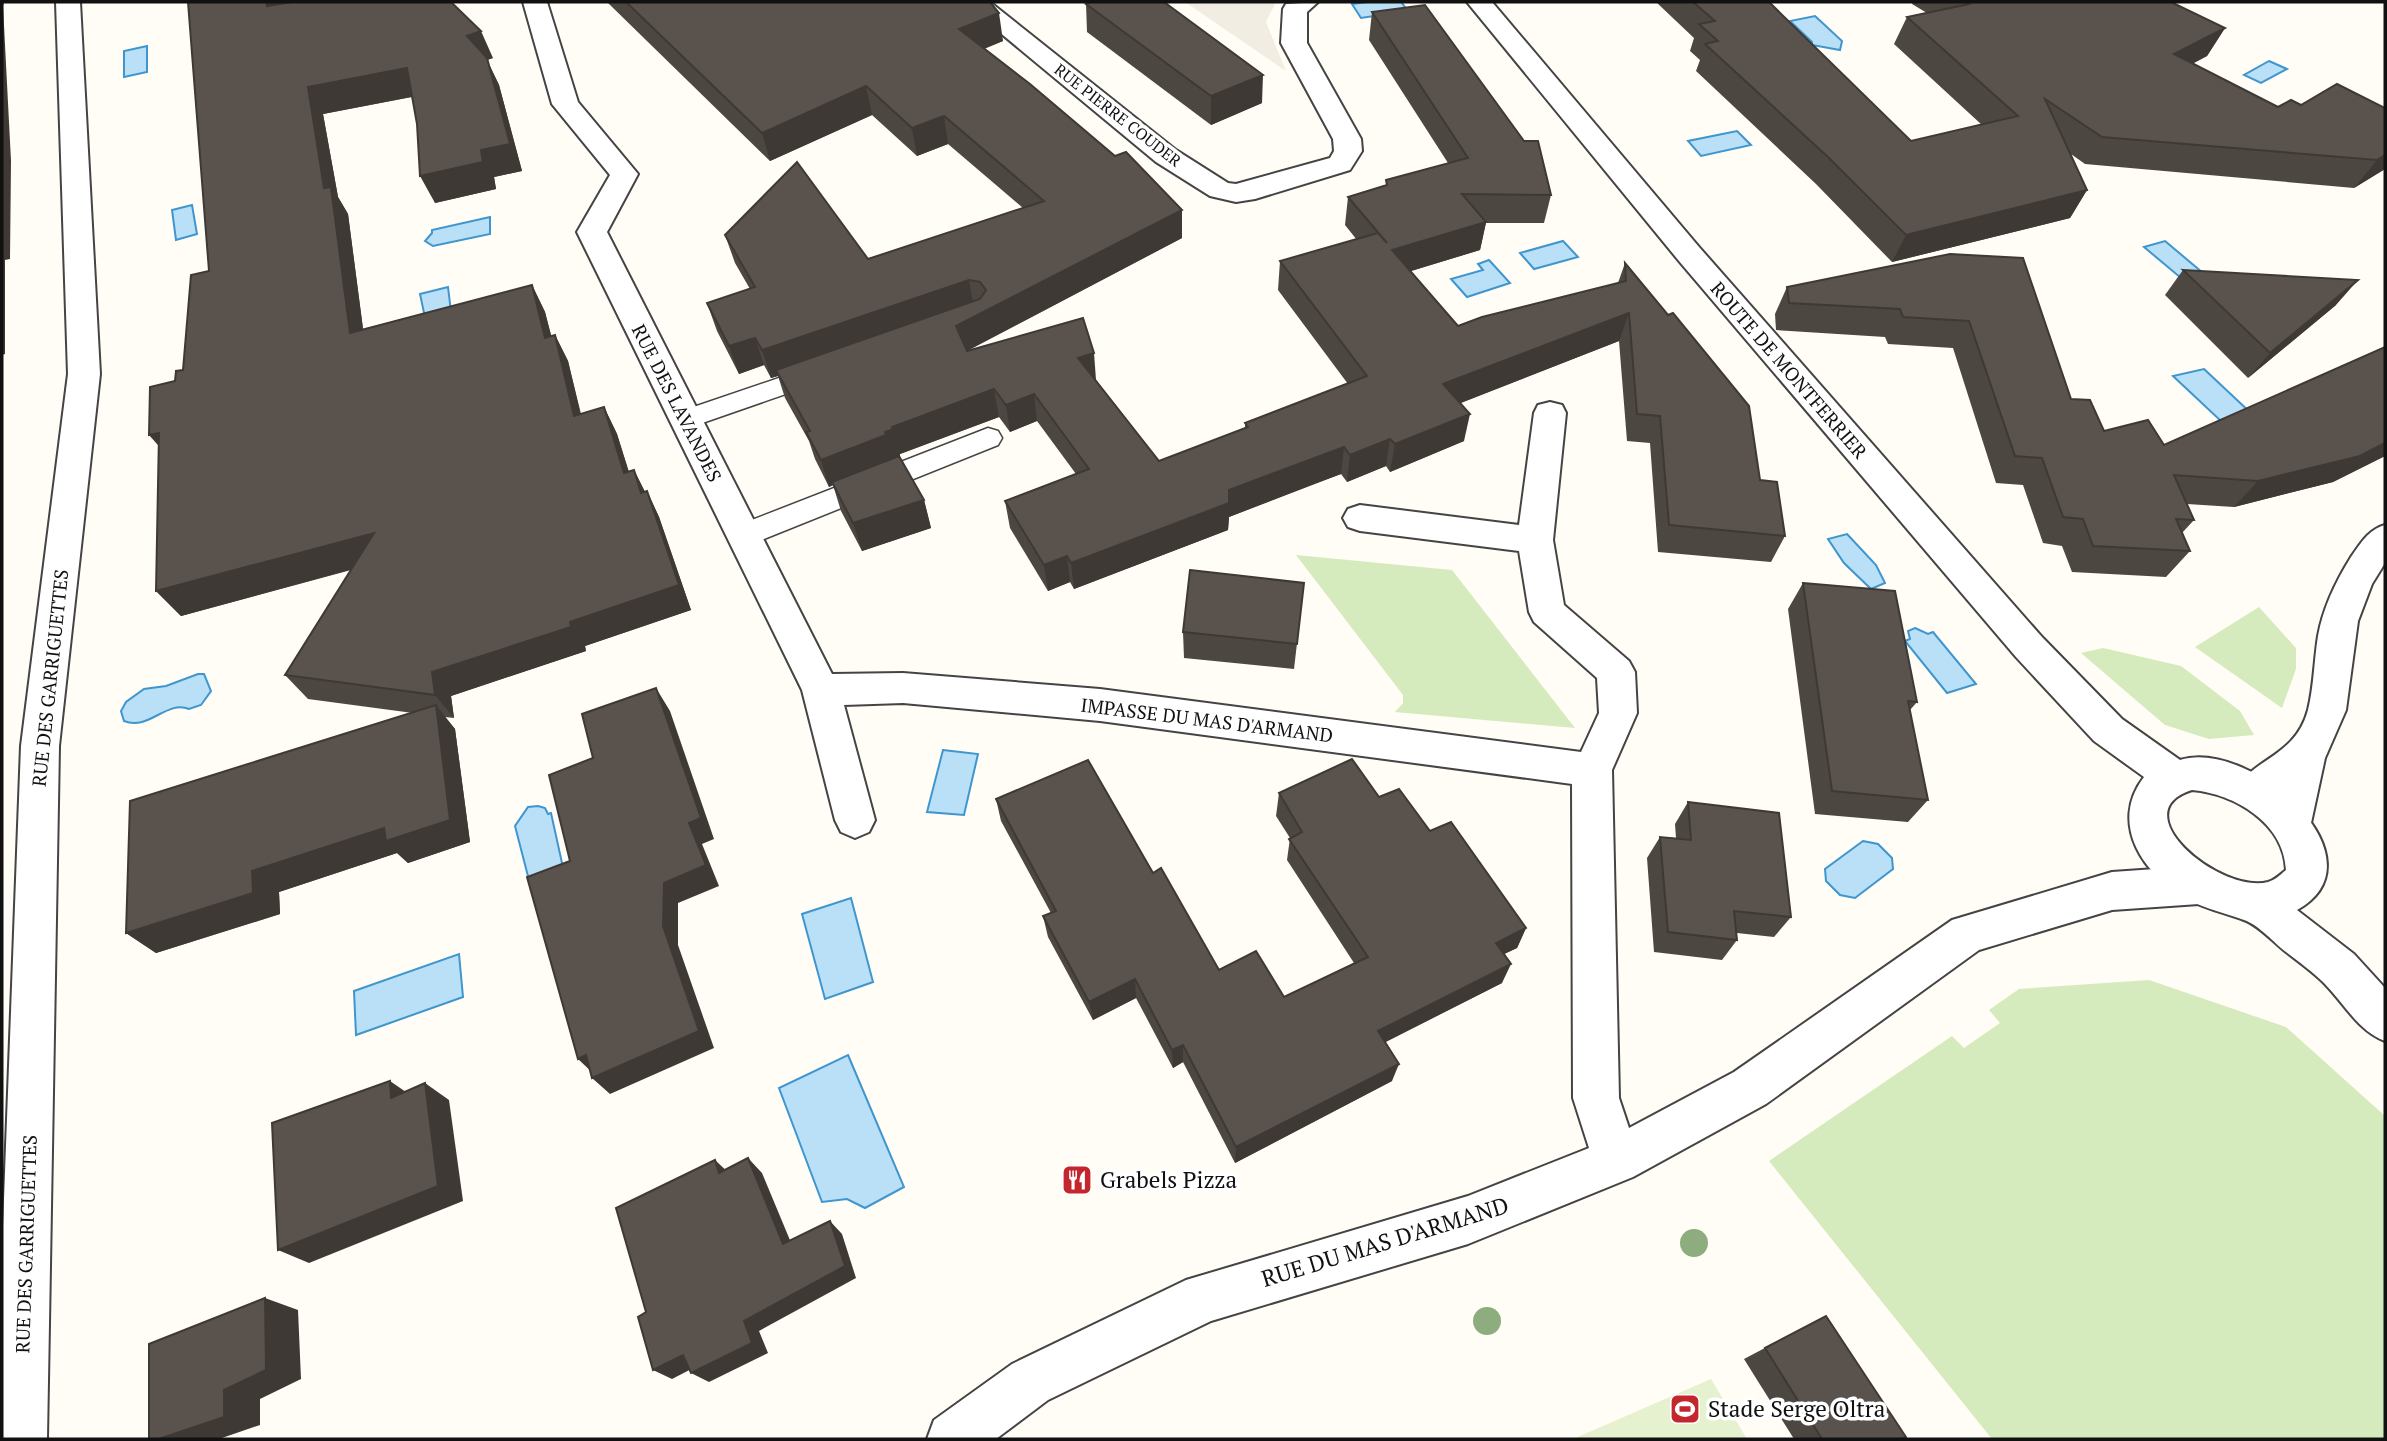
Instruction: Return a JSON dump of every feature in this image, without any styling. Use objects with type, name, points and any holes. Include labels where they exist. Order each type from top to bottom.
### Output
[{"type":"street","name":"RUE DES GARRIGUETTES","points":[[21,1439],[40,746],[84,374],[68,2]]},
{"type":"street","name":"RUE DES LAVANDES","points":[[535,2],[565,104],[624,174],[592,232],[821,690],[855,820]]},
{"type":"street","name":"RUE PIERRE COUDER","points":[[975,2],[1166,156],[1220,190],[1236,193],[1292,180],[1340,164],[1348,151],[1347,139],[1294,43],[1295,9],[1306,2]]},
{"type":"street","name":"ROUTE DE MONTFERRIER","points":[[1479,2],[1698,264],[2029,647],[2161,788],[2148,821],[2156,844],[2174,866],[2199,885],[2227,897],[2255,902],[2278,899],[2295,891],[2339,968]]},
{"type":"street","points":[[1550,412],[1535,540],[1546,612],[1616,672],[1618,713],[1591,770],[1596,1098],[1616,1160]]},
{"type":"street","points":[[1360,518],[1535,540]]},
{"type":"street","points":[[2255,792],[2306,754],[2315,741],[2330,703],[2337,632],[2350,590],[2385,538]]},
{"type":"street","name":"IMPASSE DU MAS D'ARMAND","points":[[821,690],[904,688],[1100,705],[1591,770]]},
{"type":"street","points":[[2291,823],[2306,754]]},
{"type":"street","points":[[2161,788],[2192,773],[2211,775],[2255,792],[2291,823],[2302,841],[2307,861],[2304,877],[2295,891]]},
{"type":"street","points":[[2112,891],[2156,844]]},
{"type":"street","name":"RUE DU MAS D'ARMAND","points":[[953,1439],[1030,1381],[1204,1298],[1468,1220],[1616,1160],[1750,1088],[1967,934],[2112,891],[2199,885]]},
{"type":"street","name":"ROUTE DE MONTFERRIER","points":[[2255,902],[2339,968],[2385,1020]]},
{"type":"lane","points":[[685,420],[844,365]]},
{"type":"lane","points":[[744,536],[988,438]]},
{"type":"green space","points":[[1296,555],[1452,570],[1575,728],[1395,712],[1403,703],[1403,695]]},
{"type":"green space","points":[[2259,607],[2296,648],[2296,669],[2282,708],[2195,647]]},
{"type":"green space","points":[[2103,648],[2181,666],[2240,711],[2254,735],[2209,739],[2165,725],[2081,653]]},
{"type":"green space","points":[[2149,980],[2286,1027],[2385,1116],[2385,1439],[1992,1439],[1769,1161],[1952,1036],[1964,1048],[2000,1023],[1989,1010],[2019,989]]},
{"type":"green space","name":"Stade Serge Oltra","points":[[1711,1379],[1747,1439],[1573,1439]]},
{"type":"shaded area","points":[[1185,2],[1276,2],[1266,22],[1286,71]]},
{"type":"water","points":[[1401,2],[1408,11],[1361,18],[1352,4]]},
{"type":"water","points":[[1815,16],[1842,41],[1840,50],[1812,45],[1790,21]]},
{"type":"water","points":[[147,46],[147,72],[124,77],[124,51]]},
{"type":"water","points":[[2269,61],[2287,69],[2261,83],[2244,75]]},
{"type":"water","points":[[1737,131],[1751,145],[1701,156],[1688,141]]},
{"type":"water","points":[[192,205],[197,234],[176,240],[172,210]]},
{"type":"water","points":[[490,217],[490,234],[433,246],[425,241],[432,230]]},
{"type":"water","points":[[1563,241],[1578,257],[1534,269],[1520,253]]},
{"type":"water","points":[[2165,241],[2203,273],[2181,278],[2144,247]]},
{"type":"water","points":[[1489,260],[1510,283],[1467,297],[1451,279],[1483,270],[1478,264]]},
{"type":"water","points":[[448,287],[452,320],[427,327],[420,294]]},
{"type":"water","points":[[2204,369],[2253,415],[2223,423],[2173,376]]},
{"type":"water","points":[[1847,534],[1876,565],[1885,583],[1871,589],[1844,563],[1828,539]]},
{"type":"water","points":[[1915,628],[1928,634],[1933,632],[1976,684],[1947,693],[1905,641],[1910,639],[1908,631]]},
{"type":"water","points":[[204,674],[211,691],[201,705],[189,709],[173,708],[141,722],[124,721],[121,711],[126,702],[144,689],[166,686]]},
{"type":"water","points":[[943,750],[978,754],[964,815],[927,812]]},
{"type":"water","points":[[528,807],[545,808],[548,814],[551,813],[564,872],[530,884],[515,826]]},
{"type":"water","points":[[1863,841],[1878,844],[1892,858],[1893,869],[1855,898],[1840,895],[1826,881],[1825,869]]},
{"type":"water","points":[[851,898],[873,982],[825,999],[802,914]]},
{"type":"water","points":[[459,954],[463,997],[356,1035],[354,991]]},
{"type":"water","points":[[848,1055],[904,1187],[865,1208],[847,1199],[822,1202],[779,1088]]},
{"type":"building","points":[[188,2],[266,2],[267,6],[292,2],[451,2],[481,31],[467,36],[487,58],[510,144],[481,150],[483,162],[420,176],[417,124],[407,68],[308,87],[324,188],[331,187],[350,333],[532,285],[545,338],[555,335],[574,416],[604,407],[624,473],[634,470],[641,493],[647,491],[679,585],[570,622],[571,627],[432,672],[435,695],[285,675],[374,533],[156,591],[159,433],[149,435],[150,387],[175,381],[176,371],[183,370],[191,275],[209,271]]},
{"type":"building","points":[[626,2],[990,2],[999,13],[959,29],[1030,84],[1115,156],[1126,152],[1182,210],[956,326],[967,351],[1083,318],[1094,353],[1078,358],[1159,461],[1248,427],[1245,423],[1367,376],[1280,261],[1378,233],[1387,243],[1348,197],[1387,185],[1386,180],[1468,158],[1372,12],[1425,5],[1524,141],[1538,141],[1551,195],[1462,194],[1486,222],[1392,250],[1458,326],[1482,317],[1626,281],[1625,263],[1668,315],[1673,313],[1749,406],[1760,480],[1777,482],[1785,536],[1669,525],[1660,416],[1637,414],[1629,313],[1443,384],[1470,414],[1395,444],[1390,439],[1350,455],[1344,447],[1229,490],[1229,503],[1071,563],[1067,556],[1044,565],[1005,501],[1089,469],[1034,394],[1006,405],[994,389],[892,427],[893,429],[885,432],[886,435],[821,460],[806,432],[810,431],[776,370],[980,299],[986,290],[980,282],[969,280],[762,350],[755,338],[729,346],[707,303],[755,287],[725,235],[797,162],[868,259],[1044,201],[944,116],[912,128],[866,86],[762,133]]},
{"type":"building","points":[[1164,2],[1263,75],[1211,96],[1086,4]]},
{"type":"building","points":[[1693,2],[1769,2],[1911,141],[2018,116],[1907,17],[1969,4],[1965,2],[2171,2],[2225,28],[2174,54],[2278,107],[2291,100],[2301,105],[2337,84],[2385,108],[2385,155],[2377,160],[2102,137],[2045,99],[2087,190],[1906,235],[1828,157],[1705,44],[1718,41],[1699,24],[1715,21]]},
{"type":"building","points":[[1950,254],[2023,258],[2071,399],[2090,400],[2104,431],[2148,420],[2164,445],[2385,347],[2385,443],[2360,456],[2258,481],[2174,475],[2194,520],[2176,519],[2190,551],[2093,546],[2083,519],[2063,517],[2042,458],[2015,456],[1969,321],[1903,317],[1900,309],[1789,303],[1787,287]]},
{"type":"building","points":[[2183,270],[2358,280],[2270,353]]},
{"type":"building","points":[[899,456],[924,500],[853,523],[832,482]]},
{"type":"building","points":[[1190,570],[1304,583],[1297,644],[1183,632]]},
{"type":"building","points":[[1803,583],[1895,591],[1917,702],[1908,701],[1928,800],[1832,791]]},
{"type":"building","points":[[656,688],[701,818],[689,823],[706,865],[664,883],[663,926],[699,1031],[592,1078],[586,1055],[578,1059],[527,877],[570,861],[549,775],[593,758],[582,714]]},
{"type":"building","points":[[436,705],[450,820],[386,841],[384,828],[252,871],[253,893],[126,933],[130,801]]},
{"type":"building","points":[[1352,759],[1379,797],[1399,789],[1430,831],[1451,822],[1526,928],[1496,943],[1511,964],[1378,1031],[1399,1064],[1236,1147],[1183,1045],[1172,1050],[1135,979],[1089,1002],[1043,916],[1056,911],[996,799],[1088,760],[1153,873],[1161,868],[1219,970],[1256,951],[1284,997],[1368,957],[1289,839],[1302,832],[1279,793]]},
{"type":"building","points":[[1688,802],[1779,813],[1791,917],[1734,911],[1737,940],[1668,932],[1660,837],[1691,840]]},
{"type":"building","points":[[390,1081],[391,1098],[425,1083],[438,1186],[278,1250],[272,1123]]},
{"type":"building","points":[[748,1158],[783,1244],[830,1221],[845,1266],[744,1321],[752,1343],[691,1373],[683,1355],[653,1370],[638,1317],[646,1312],[616,1208],[715,1160],[719,1173]]},
{"type":"building","points":[[265,1298],[266,1370],[224,1390],[224,1417],[159,1439],[149,1439],[149,1344]]},
{"type":"building","points":[[1826,1316],[1906,1437],[1822,1439],[1765,1348]]},
{"type":"place","name":"Grabels Pizza","points":[[1077,1180]]},
{"type":"place","name":"Stade Serge Oltra","points":[[1685,1409]]}]
